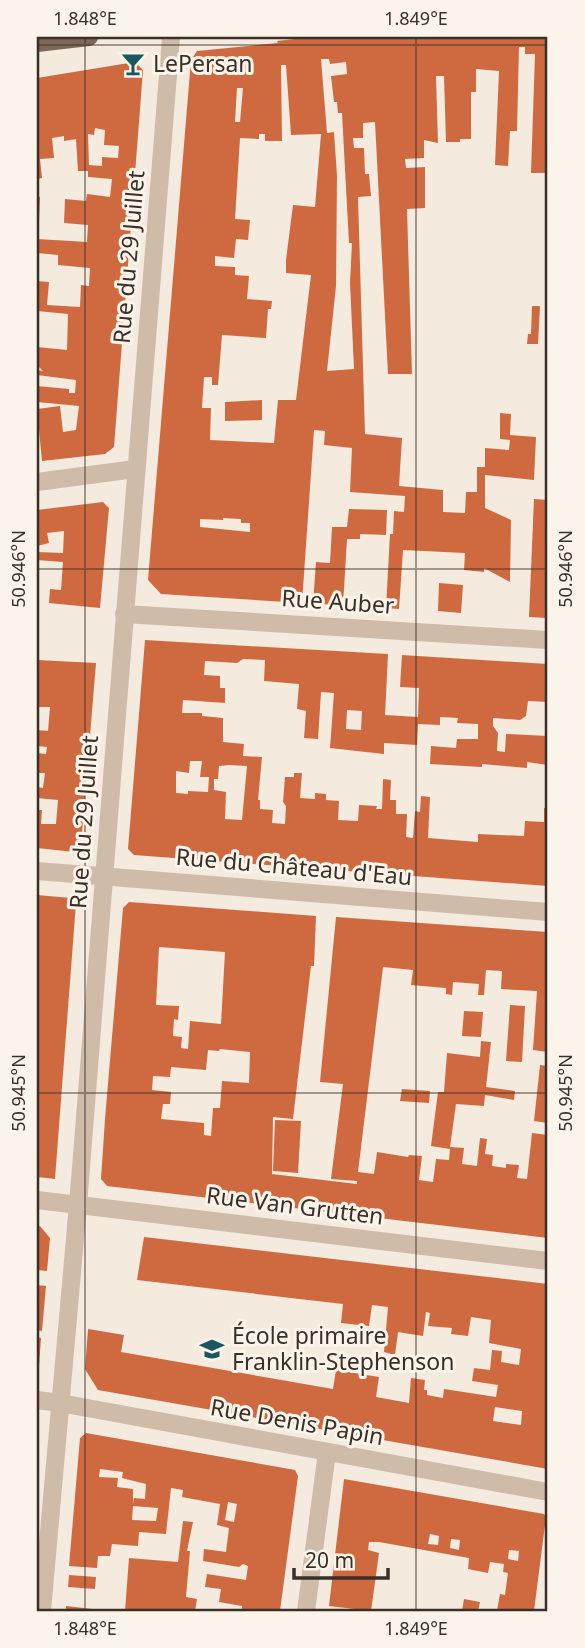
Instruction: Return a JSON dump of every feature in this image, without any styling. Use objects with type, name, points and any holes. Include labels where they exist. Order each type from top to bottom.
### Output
[{"type":"main road","points":[[37,43],[89,37]]},
{"type":"street","name":"Rue du 29 Juillet","points":[[42,1611],[78,1205],[135,469],[172,37]]},
{"type":"street","points":[[37,482],[135,469]]},
{"type":"street","name":"Rue Auber","points":[[124,614],[548,640]]},
{"type":"street","name":"Rue du Château d'Eau","points":[[37,871],[548,912]]},
{"type":"street","name":"Rue Van Grutten","points":[[37,1200],[548,1261]]},
{"type":"street","name":"Rue Denis Papin","points":[[37,1401],[548,1492]]},
{"type":"street","points":[[306,1611],[327,1452]]},
{"type":"building","points":[[312,37],[548,37],[548,173],[531,173],[535,54],[525,54],[525,47],[519,47],[517,131],[510,131],[508,166],[495,165],[499,71],[476,69],[476,92],[471,92],[471,139],[460,139],[460,142],[446,142],[444,76],[436,76],[438,143],[424,140],[424,158],[405,159],[406,168],[425,167],[425,208],[407,209],[412,374],[388,374],[375,122],[363,123],[363,138],[353,138],[354,148],[364,148],[365,174],[369,174],[371,196],[358,197],[365,434],[402,438],[399,486],[443,490],[443,512],[465,513],[466,492],[477,492],[477,467],[485,467],[485,448],[509,450],[510,440],[500,439],[500,413],[511,414],[510,435],[536,437],[534,480],[485,475],[485,508],[511,520],[510,582],[484,568],[484,572],[464,570],[465,553],[403,550],[399,609],[386,608],[390,534],[393,534],[394,511],[404,512],[405,496],[350,492],[352,448],[324,445],[325,431],[314,430],[302,603],[161,594],[148,580],[191,60],[197,51],[278,43],[277,41]],"holes":[[[321,59],[329,59],[330,64],[346,62],[347,74],[331,76],[334,102],[337,102],[338,113],[342,113],[349,243],[352,243],[350,283],[354,369],[327,371],[336,286],[337,176],[334,132],[327,133]],[[281,65],[286,65],[291,135],[321,134],[315,207],[293,205],[286,260],[286,273],[311,275],[296,400],[278,400],[274,443],[210,440],[211,408],[202,408],[204,377],[212,377],[212,385],[218,385],[222,335],[266,338],[268,309],[271,309],[272,301],[247,299],[249,276],[235,275],[235,267],[215,266],[215,256],[234,258],[236,239],[248,240],[250,220],[235,219],[240,138],[259,139],[259,134],[265,134],[265,141],[282,141]],[[237,88],[243,88],[240,122],[235,122]],[[200,519],[241,519],[241,523],[250,523],[250,532],[200,527]]]},
{"type":"building","points":[[135,62],[143,70],[114,447],[105,454],[42,461],[37,409],[60,406],[63,432],[76,430],[79,406],[37,402],[37,386],[69,389],[69,393],[75,393],[76,380],[37,375],[37,370],[43,371],[37,365],[37,347],[67,350],[68,314],[37,311],[37,281],[49,282],[47,305],[80,307],[81,285],[89,286],[90,268],[58,265],[58,255],[37,253],[37,239],[87,242],[88,225],[64,223],[65,199],[86,201],[87,194],[110,197],[112,179],[88,177],[88,171],[78,171],[76,139],[64,141],[64,136],[52,138],[54,158],[40,159],[42,178],[37,179],[37,78]],"holes":[[[95,128],[105,130],[104,145],[119,146],[118,158],[102,157],[102,166],[89,165],[88,134],[94,135]]]},
{"type":"building","points":[[37,196],[40,197],[39,221],[37,221]]},
{"type":"building","points":[[532,306],[540,306],[538,344],[527,344],[528,334],[531,334]]},
{"type":"building","points":[[262,400],[262,420],[225,421],[225,402]]},
{"type":"building","points":[[534,499],[548,500],[548,618],[529,617]]},
{"type":"building","points":[[103,502],[109,508],[100,608],[49,603],[50,589],[61,590],[63,562],[37,560],[37,552],[63,553],[64,531],[47,533],[49,543],[37,546],[37,510]]},
{"type":"building","points":[[349,509],[387,510],[386,535],[360,534],[360,539],[347,539],[343,605],[313,604],[316,562],[330,563],[332,527],[347,527]]},
{"type":"building","points":[[439,583],[463,585],[461,613],[438,611]]},
{"type":"building","points":[[145,640],[388,654],[385,715],[418,717],[419,688],[400,687],[402,655],[548,664],[548,702],[528,701],[526,716],[520,720],[493,718],[493,726],[498,733],[497,751],[505,752],[506,734],[548,736],[548,765],[527,762],[527,768],[482,764],[482,767],[430,764],[431,746],[456,748],[457,739],[478,739],[478,724],[457,723],[458,718],[440,717],[440,725],[418,724],[417,745],[384,743],[384,754],[330,748],[334,693],[321,692],[318,739],[304,738],[306,711],[297,709],[299,684],[264,681],[265,660],[243,659],[237,663],[205,661],[204,675],[220,676],[220,688],[225,688],[225,703],[183,700],[182,713],[202,713],[202,716],[223,718],[223,742],[244,744],[243,756],[262,757],[258,800],[260,809],[273,810],[272,823],[285,824],[285,777],[294,777],[294,773],[302,773],[300,798],[315,799],[315,793],[326,794],[326,800],[339,801],[338,820],[358,821],[359,805],[382,809],[383,779],[391,780],[390,800],[396,800],[396,814],[407,814],[406,837],[413,838],[415,811],[420,812],[421,796],[430,797],[428,838],[478,842],[478,834],[524,836],[525,821],[544,822],[544,808],[548,808],[548,886],[134,855],[128,849]],"holes":[[[347,710],[362,711],[361,730],[346,729]],[[190,761],[202,761],[200,777],[209,777],[208,792],[176,793],[176,771],[189,773]],[[219,766],[247,766],[242,820],[225,819],[226,792],[214,790],[214,779],[218,779]]]},
{"type":"building","points":[[37,660],[96,663],[81,845],[74,852],[37,848],[37,810],[42,810],[41,824],[56,824],[58,800],[37,798],[37,787],[43,788],[45,773],[37,773],[37,753],[46,754],[47,747],[37,746],[37,730],[48,731],[50,707],[37,707]]},
{"type":"building","points":[[37,895],[71,898],[76,903],[55,1179],[37,1177]]},
{"type":"building","points":[[129,902],[316,916],[314,966],[311,966],[293,1119],[273,1117],[272,1174],[357,1184],[357,1181],[331,1179],[343,1084],[320,1082],[336,917],[548,932],[548,1052],[533,1050],[537,991],[501,989],[502,971],[486,970],[484,995],[478,995],[479,984],[453,982],[452,995],[446,994],[446,988],[411,985],[413,970],[383,967],[358,1172],[374,1174],[377,1152],[408,1157],[422,1156],[419,1180],[433,1182],[436,1159],[449,1160],[450,1149],[431,1146],[438,1092],[444,1092],[447,1053],[480,1057],[481,1041],[491,1042],[486,1087],[515,1091],[514,1100],[485,1095],[484,1106],[456,1104],[450,1147],[464,1148],[462,1164],[477,1166],[480,1138],[487,1139],[485,1154],[493,1155],[492,1166],[506,1168],[506,1164],[519,1165],[517,1178],[527,1179],[532,1133],[548,1135],[548,1238],[107,1186],[101,1179],[123,908]],"holes":[[[159,947],[225,952],[221,1024],[190,1021],[188,1049],[181,1048],[182,1037],[173,1036],[174,1019],[178,1020],[179,1006],[156,1005]],[[208,1050],[250,1052],[249,1083],[222,1081],[220,1108],[213,1108],[211,1136],[204,1135],[204,1123],[161,1119],[163,1104],[170,1104],[171,1092],[152,1090],[153,1076],[170,1077],[171,1067],[206,1070]]]},
{"type":"building","points":[[510,1005],[525,1006],[522,1062],[506,1061]]},
{"type":"building","points":[[464,1011],[483,1012],[481,1037],[462,1036]]},
{"type":"building","points":[[540,1065],[548,1066],[548,1123],[534,1121]]},
{"type":"building","points":[[402,1089],[430,1091],[429,1103],[400,1101]]},
{"type":"building","points":[[275,1120],[301,1121],[298,1173],[273,1171]]},
{"type":"building","points":[[37,1226],[50,1238],[47,1271],[37,1270]]},
{"type":"building","points":[[144,1237],[548,1284],[548,1469],[98,1390],[85,1369],[88,1329],[124,1335],[121,1352],[333,1389],[336,1370],[379,1377],[376,1397],[409,1403],[411,1378],[425,1380],[424,1390],[427,1390],[427,1395],[443,1398],[444,1389],[496,1397],[498,1385],[472,1381],[474,1368],[490,1370],[492,1350],[502,1351],[501,1362],[519,1365],[521,1349],[489,1343],[491,1320],[471,1317],[468,1336],[451,1334],[452,1328],[428,1326],[430,1313],[426,1312],[423,1336],[398,1332],[395,1355],[384,1352],[388,1307],[372,1305],[369,1326],[341,1323],[343,1304],[137,1280]],"holes":[[[495,1407],[522,1411],[521,1425],[493,1421]]]},
{"type":"building","points":[[37,1285],[46,1286],[42,1331],[37,1330]]},
{"type":"building","points":[[37,1337],[41,1338],[39,1366],[37,1366]]},
{"type":"building","points":[[86,1433],[295,1470],[298,1476],[280,1611],[242,1611],[242,1606],[219,1602],[221,1589],[205,1587],[207,1574],[246,1580],[248,1566],[203,1561],[204,1549],[226,1552],[229,1528],[217,1525],[220,1504],[182,1497],[183,1490],[171,1488],[166,1534],[139,1532],[138,1546],[112,1544],[110,1556],[98,1556],[97,1568],[69,1566],[80,1438]],"holes":[[[100,1469],[123,1472],[122,1478],[146,1484],[145,1499],[134,1498],[133,1504],[133,1489],[117,1487],[118,1478],[99,1477]],[[228,1502],[237,1504],[234,1522],[225,1520]],[[133,1506],[158,1508],[156,1521],[132,1520]]]},
{"type":"building","points":[[344,1479],[544,1514],[546,1517],[534,1611],[497,1611],[500,1594],[505,1595],[508,1573],[503,1572],[504,1564],[490,1562],[488,1573],[468,1569],[469,1558],[379,1542],[369,1542],[368,1550],[379,1553],[371,1611],[329,1606]],"holes":[[[430,1534],[439,1536],[438,1545],[428,1544]],[[451,1539],[460,1540],[459,1550],[450,1548]],[[509,1550],[519,1551],[518,1561],[508,1559]]]},
{"type":"building","points":[[183,1521],[193,1522],[187,1551],[190,1551],[186,1597],[197,1599],[195,1611],[125,1611],[129,1558],[178,1562]]},
{"type":"building","points":[[69,1575],[96,1577],[95,1589],[68,1587]]},
{"type":"building","points":[[464,1599],[480,1602],[478,1611],[462,1611]]},
{"type":"building","points":[[66,1606],[92,1609],[66,1611]]},
{"type":"place","name":"LePersan","points":[[133,64]]},
{"type":"place","name":"École primaire Franklin-Stephenson","points":[[212,1349]]}]
